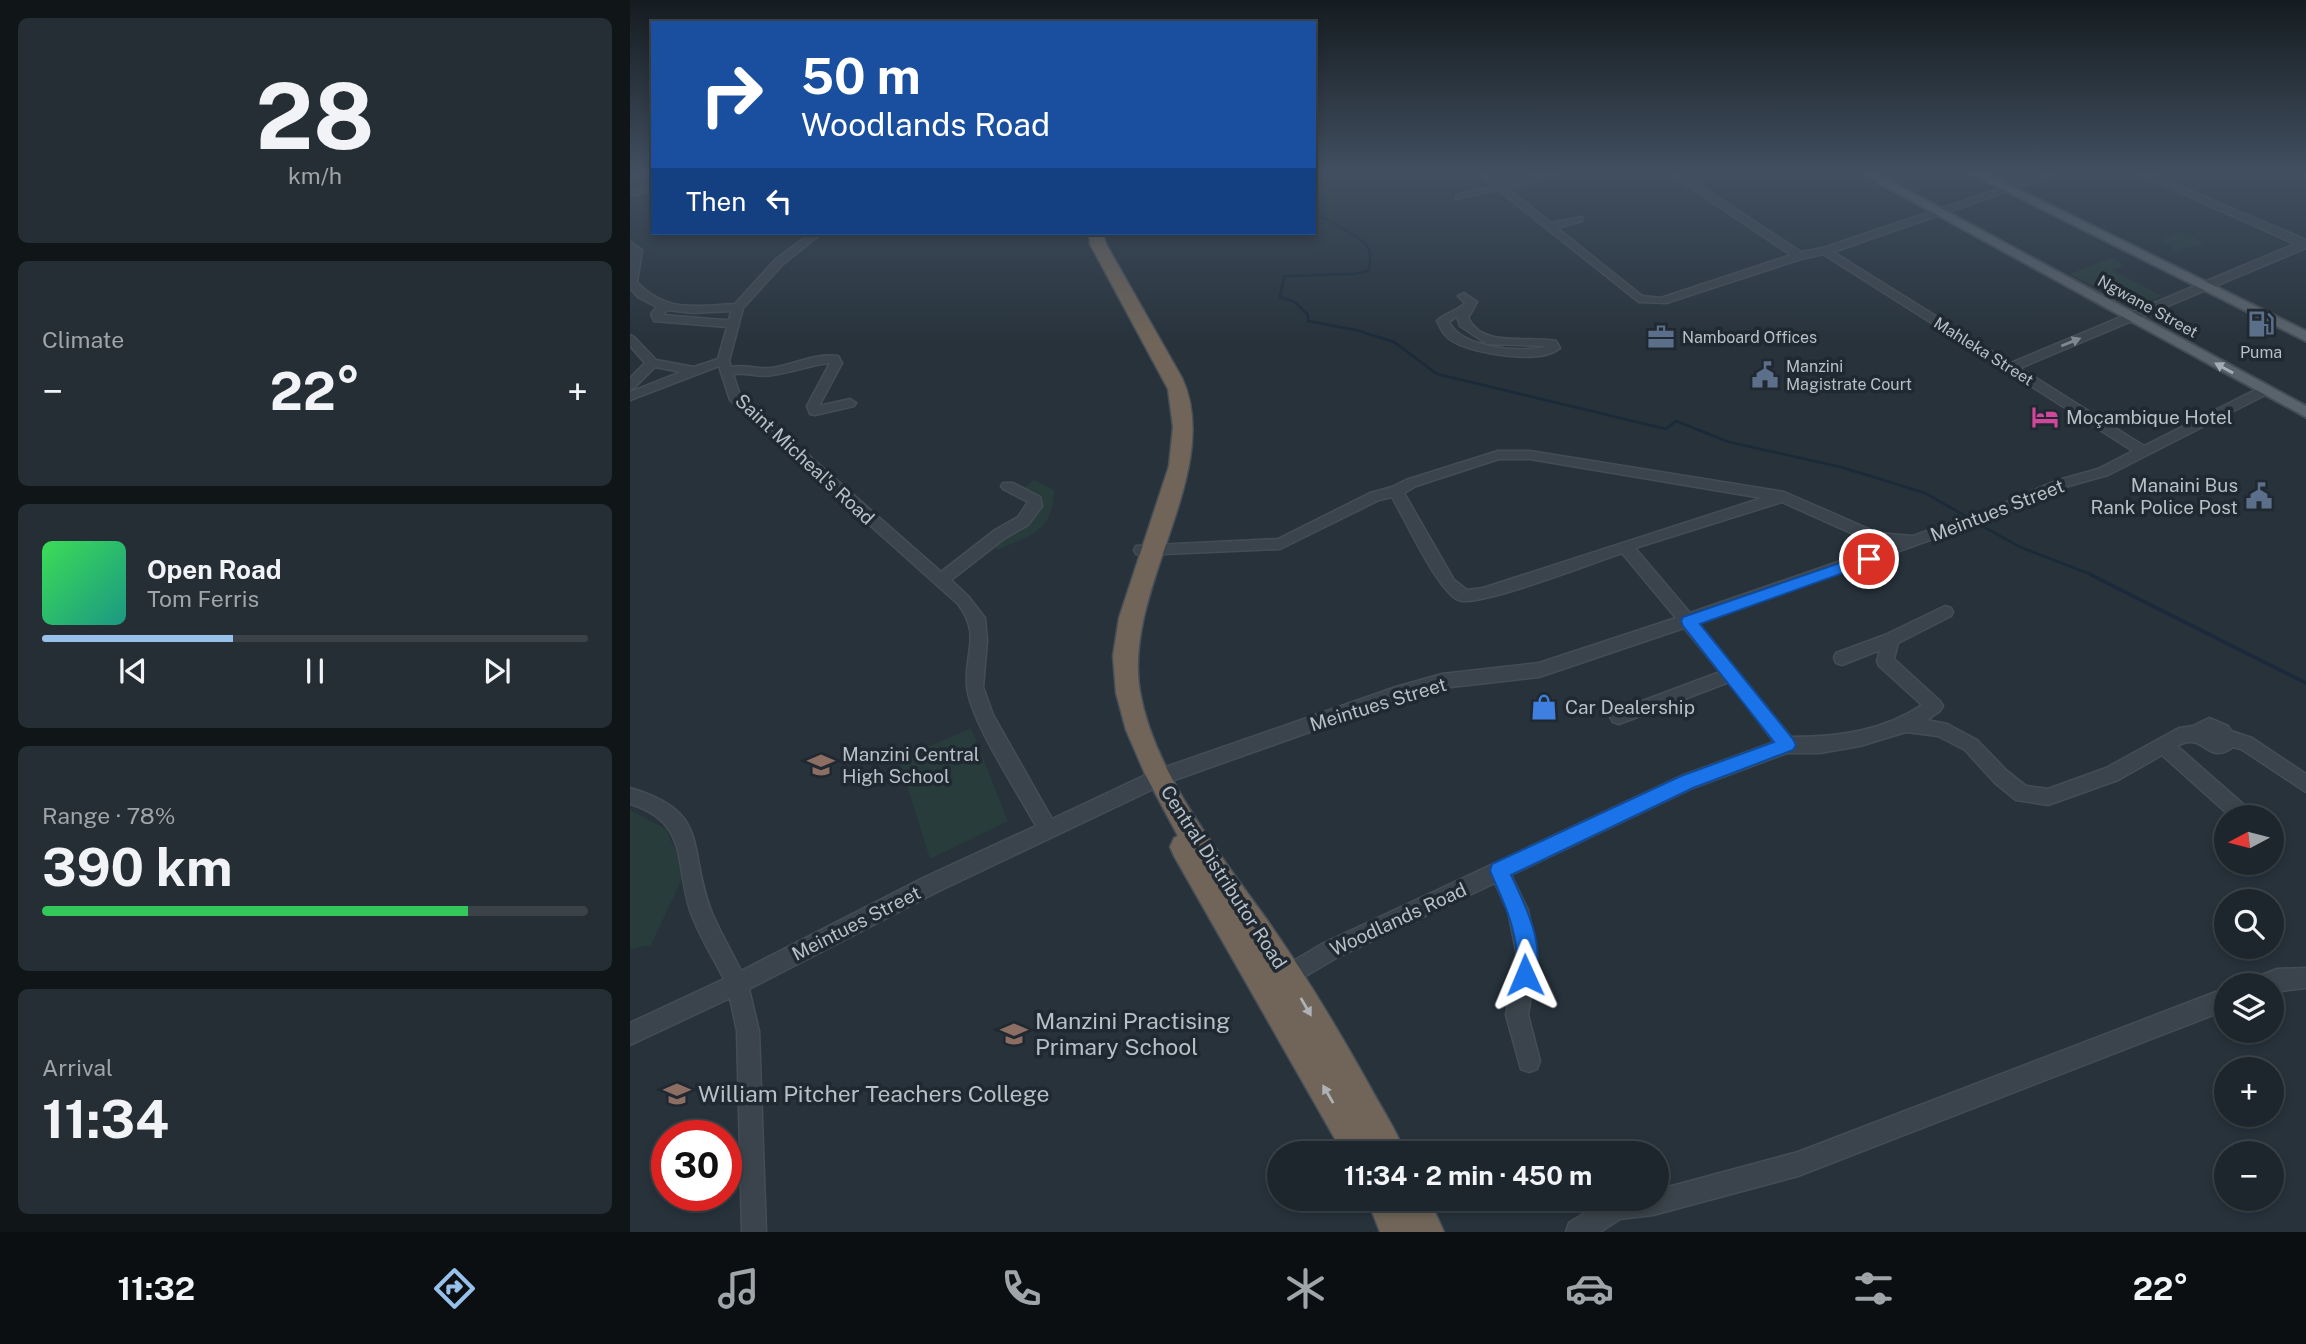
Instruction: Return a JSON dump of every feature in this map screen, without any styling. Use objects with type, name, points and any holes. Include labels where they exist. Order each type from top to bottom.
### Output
[{"type":"highway","name":"Central Distributor Road","points":[[1091,235],[1094,247],[1170,392],[1174,436],[1133,606],[1125,659],[1127,691],[1138,730],[1155,780],[1182,844],[1355,1141]]},
{"type":"highway","name":"Central Distributor Road","points":[[1096,235],[1098,244],[1176,387],[1182,436],[1171,494],[1148,550]]},
{"type":"highway","name":"Central Distributor Road","points":[[1155,780],[1287,976],[1381,1141]]},
{"type":"highway","points":[[1389,1211],[1398,1232]]},
{"type":"highway","points":[[1416,1211],[1426,1232]]},
{"type":"main road","name":"Ngwane Street","points":[[1969,228],[2306,412]]},
{"type":"main road","points":[[2085,228],[2306,337]]},
{"type":"street","points":[[1550,228],[1639,299],[1662,302],[1890,228]]},
{"type":"street","points":[[1757,228],[1799,256]]},
{"type":"street","points":[[2269,228],[2305,244]]},
{"type":"street","points":[[724,366],[738,307],[779,262],[814,235]]},
{"type":"street","points":[[631,243],[638,257],[631,283],[643,298],[664,307],[681,309],[738,307]]},
{"type":"street","points":[[2010,368],[2305,244]]},
{"type":"street","name":"Mahleka Street","points":[[1825,251],[2142,451]]},
{"type":"street","points":[[1467,302],[1462,318],[1464,324],[1487,340],[1544,342],[1552,344],[1554,348],[1541,352],[1464,345],[1443,328],[1443,321],[1467,302]]},
{"type":"street","points":[[664,307],[657,314],[658,319],[678,317],[701,320],[713,325],[733,323]]},
{"type":"street","points":[[630,339],[652,363],[692,370],[724,366],[772,372],[806,362],[834,359],[836,363],[832,372],[813,406],[815,411],[850,403]]},
{"type":"street","points":[[630,385],[652,363]]},
{"type":"street","name":"Saint Micheal's Road","points":[[724,366],[734,397],[963,600],[977,618],[979,641],[975,687],[985,718],[1048,830]]},
{"type":"street","points":[[630,396],[664,385],[692,370]]},
{"type":"street","name":"Meintues Street","points":[[630,1034],[737,984],[932,884],[1155,780],[1396,694],[1442,681],[1539,670],[1689,621],[2003,509],[2060,484],[2103,472],[2264,390]]},
{"type":"street","points":[[1148,550],[1280,544],[1375,496],[1484,459],[1530,454],[1784,497],[1876,538],[1916,541]]},
{"type":"street","points":[[939,581],[1000,534],[1023,521],[1031,511],[1035,500],[1008,486]]},
{"type":"street","points":[[1396,491],[1449,584],[1464,596],[1484,594],[1625,546],[1784,497]]},
{"type":"street","points":[[1625,546],[1689,621],[1787,745]]},
{"type":"street","points":[[1842,658],[1891,639],[1945,612]]},
{"type":"street","points":[[1891,639],[1885,661],[1934,706],[1906,725]]},
{"type":"street","points":[[1619,717],[1732,674]]},
{"type":"street","name":"Woodlands Road","points":[[1287,976],[1329,951],[1687,782],[1787,745],[1820,745],[1860,739],[1906,725],[1941,729],[1971,745],[2021,794],[2048,797],[2112,775],[2185,733],[2200,734],[2218,746],[2227,742],[2226,737],[2246,743],[2306,784]]},
{"type":"street","points":[[2163,745],[2230,805]]},
{"type":"street","points":[[630,796],[653,803],[684,832],[700,909],[737,984],[748,1031],[754,1232]]},
{"type":"street","points":[[1499,871],[1518,910],[1527,956],[1517,1015],[1529,1061]]},
{"type":"street","points":[[2284,979],[2306,978]]},
{"type":"street","points":[[1578,1232],[1616,1207],[1653,1203],[1798,1164],[2214,1004]]},
{"type":"shaded area","points":[[2182,231],[2205,242],[2173,254],[2171,247],[2160,240]]},
{"type":"shaded area","points":[[2111,258],[2124,265],[2112,270],[2162,296],[2132,307],[2070,274]]},
{"type":"shaded area","points":[[1034,480],[1054,490],[1053,504],[1045,524],[1030,535],[998,550],[993,545],[1040,512],[1036,495],[1024,488]]},
{"type":"shaded area","points":[[971,728],[1008,821],[930,859],[899,760]]},
{"type":"shaded area","points":[[630,810],[666,829],[685,872],[651,945],[630,949]]},
{"type":"waterway","points":[[1341,228],[1368,248],[1368,271],[1353,274],[1284,276],[1280,297],[1295,302],[1308,315],[1308,321],[1356,330],[1394,342],[1437,374],[1666,429],[1676,421],[1729,442],[1841,467],[1925,493],[1969,518]]},
{"type":"waterway","points":[[1975,522],[2020,547],[2095,576]]},
{"type":"waterway","points":[[2091,575],[2306,683]]},
{"type":"place","name":"Puma","points":[[2261,324]]},
{"type":"place","name":"Namboard Offices","points":[[1661,337]]},
{"type":"place","name":"Manzini Magistrate Court","points":[[1765,375]]},
{"type":"place","name":"Moçambique Hotel","points":[[2045,417]]},
{"type":"place","name":"Manaini Bus Rank Police Post","points":[[2259,496]]},
{"type":"place","name":"Car Dealership","points":[[1544,707]]},
{"type":"place","name":"Manzini Central High School","points":[[821,765]]},
{"type":"place","name":"Manzini Practising Primary School","points":[[1014,1034]]},
{"type":"place","name":"William Pitcher Teachers College","points":[[677,1094]]},
{"type":"route","points":[[1525,975],[1527,956],[1518,910],[1499,871],[1687,782],[1787,745],[1689,621],[1869,559]]}]
